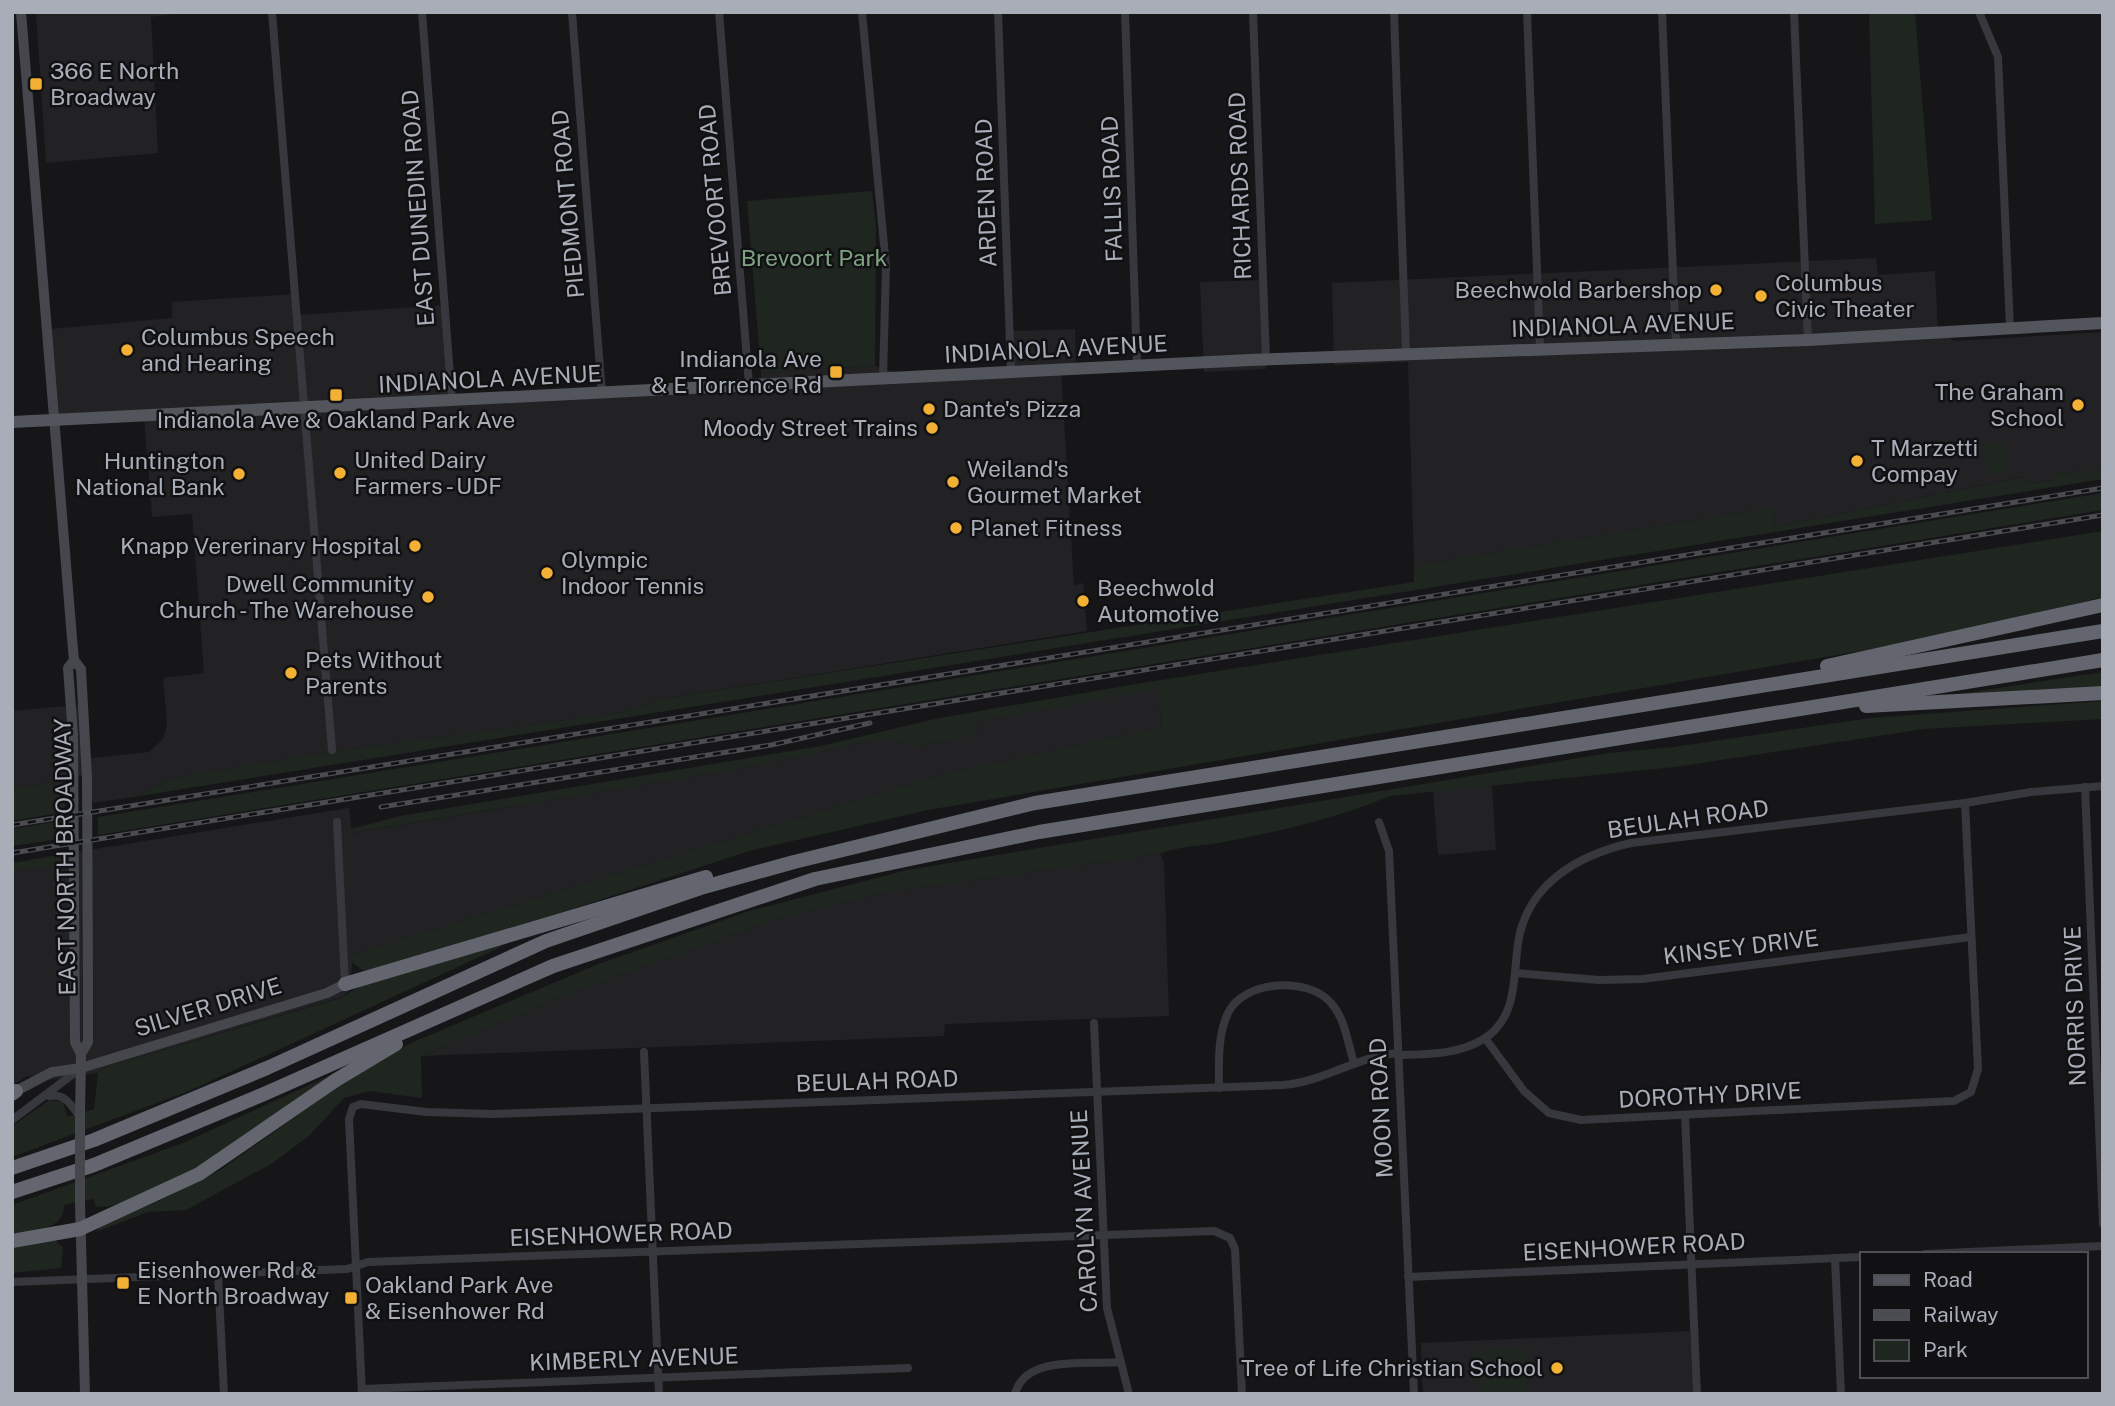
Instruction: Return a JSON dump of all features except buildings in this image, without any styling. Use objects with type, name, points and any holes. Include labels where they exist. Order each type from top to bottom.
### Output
[{"type":"highway","points":[[1742,689],[1861,658],[2103,605]]},
{"type":"highway","points":[[12,1168],[94,1140],[267,1068],[546,940],[704,887],[793,862],[1035,803],[2103,631]]},
{"type":"highway","points":[[12,1192],[119,1154],[553,966],[814,879],[1039,832],[2103,660]]},
{"type":"highway","points":[[1788,710],[2103,693]]},
{"type":"highway","points":[[345,984],[638,895],[753,865],[793,862]]},
{"type":"highway","points":[[12,1241],[80,1229],[199,1174],[336,1080],[457,1008]]},
{"type":"main road","name":"EAST NORTH BROADWAY","points":[[22,12],[74,660],[68,668],[73,734],[75,1042],[81,1054],[80,1278],[85,1394]]},
{"type":"main road","name":"INDIANOLA AVENUE","points":[[12,422],[1137,365],[1808,340],[2103,323]]},
{"type":"main road","name":"SILVER DRIVE","points":[[14,1092],[52,1072],[81,1068],[327,993],[345,984]]},
{"type":"street","points":[[272,12],[332,750]]},
{"type":"street","name":"EAST DUNEDIN ROAD","points":[[422,12],[452,401]]},
{"type":"street","name":"PIEDMONT ROAD","points":[[572,12],[602,394]]},
{"type":"street","name":"BREVOORT ROAD","points":[[719,12],[748,386]]},
{"type":"street","points":[[862,12],[886,266],[883,378]]},
{"type":"street","name":"ARDEN ROAD","points":[[999,12],[1011,372]]},
{"type":"street","name":"FALLIS ROAD","points":[[1125,12],[1137,365]]},
{"type":"street","name":"RICHARDS ROAD","points":[[1253,12],[1266,359]]},
{"type":"street","points":[[1394,12],[1406,353]]},
{"type":"street","points":[[1527,12],[1540,348]]},
{"type":"street","points":[[1662,12],[1676,344]]},
{"type":"street","points":[[1794,12],[1808,340]]},
{"type":"street","points":[[1979,12],[1998,57],[2010,328]]},
{"type":"street","name":"BEULAH ROAD","points":[[356,1266],[349,1119],[353,1107],[370,1103],[426,1112],[494,1114],[1299,1084],[1361,1059],[1446,1052],[1485,1038],[1508,1009],[1523,924],[1540,892],[1552,877],[1595,853],[1631,843],[2103,786]]},
{"type":"street","name":"NORRIS DRIVE","points":[[2085,787],[2103,1224]]},
{"type":"street","points":[[1965,803],[1971,937]]},
{"type":"street","points":[[337,822],[345,984]]},
{"type":"street","name":"MOON ROAD","points":[[1378,822],[1389,851],[1414,1394]]},
{"type":"street","name":"KINSEY DRIVE","points":[[1516,973],[1599,980],[1642,979],[1971,937]]},
{"type":"street","name":"DOROTHY DRIVE","points":[[1485,1038],[1524,1091],[1549,1113],[1581,1120],[1946,1102],[1964,1098],[1971,1092],[1978,1069],[1971,937]]},
{"type":"street","points":[[1219,1088],[1222,1028],[1228,1011],[1241,998],[1258,990],[1287,985],[1317,990],[1333,1004],[1342,1023],[1354,1063]]},
{"type":"street","name":"CAROLYN AVENUE","points":[[1094,1023],[1107,1308],[1129,1394]]},
{"type":"street","points":[[644,1052],[655,1252],[659,1394]]},
{"type":"street","name":"SILVER DRIVE","points":[[12,1120],[81,1068]]},
{"type":"street","points":[[43,1098],[59,1095],[66,1099],[80,1116]]},
{"type":"street","points":[[1685,1115],[1697,1394]]},
{"type":"street","name":"EISENHOWER ROAD","points":[[12,1282],[347,1269],[368,1262],[1214,1231],[1230,1238],[1236,1262],[1242,1394]]},
{"type":"street","points":[[1970,1252],[2103,1246]]},
{"type":"street","name":"EISENHOWER ROAD","points":[[1408,1277],[1860,1257]]},
{"type":"street","points":[[1835,1258],[1841,1394]]},
{"type":"street","points":[[356,1266],[362,1391]]},
{"type":"street","points":[[218,1274],[224,1394]]},
{"type":"street","points":[[1015,1394],[1018,1383],[1028,1372],[1043,1367],[1121,1362]]},
{"type":"street","name":"KIMBERLY AVENUE","points":[[362,1391],[908,1368]]},
{"type":"shaded area","points":[[36,12],[189,12],[151,17],[158,153],[46,163]]},
{"type":"shaded area","points":[[1876,258],[1878,275],[1935,271],[1938,330],[1954,341],[2103,332],[2103,469],[2053,474],[2052,480],[2024,484],[2023,477],[1774,527],[1773,507],[1414,566],[1408,362],[1334,365],[1332,283]]},
{"type":"shaded area","points":[[1263,280],[1266,369],[1204,372],[1200,282]]},
{"type":"shaded area","points":[[295,294],[298,315],[445,305],[453,401],[762,386],[761,372],[875,366],[912,377],[1061,369],[1074,585],[1083,583],[1087,631],[661,699],[625,712],[323,753],[176,777],[134,797],[94,803],[81,775],[58,788],[52,782],[12,788],[12,711],[79,705],[82,759],[149,752],[163,739],[167,724],[163,678],[204,673],[192,514],[152,517],[144,417],[57,420],[51,329],[172,318],[172,302]]},
{"type":"shaded area","points":[[1075,329],[1076,367],[1014,370],[1013,331]]},
{"type":"shaded area","points":[[1157,688],[1162,727],[940,775],[376,947],[353,955],[350,990],[342,997],[106,1067],[98,1073],[48,1080],[27,1076],[12,1085],[12,869],[51,868],[65,879],[64,854],[349,808],[352,833],[760,765],[889,737],[913,747],[977,735],[976,722]]},
{"type":"shaded area","points":[[1492,785],[1496,850],[1438,855],[1433,791]]},
{"type":"shaded area","points":[[1160,854],[1164,862],[1169,1016],[945,1024],[944,1036],[421,1056],[571,993],[783,917],[893,891]]},
{"type":"shaded area","name":"Tree of Life Christian School","points":[[1690,1331],[1693,1394],[1423,1394],[1421,1343]]},
{"type":"green space","points":[[1869,12],[1915,12],[1932,220],[1875,224]]},
{"type":"green space","name":"Brevoort Park","points":[[872,191],[876,228],[875,366],[761,372],[747,201]]},
{"type":"green space","points":[[2004,441],[2005,473],[1987,475],[1986,443]]},
{"type":"green space","points":[[2103,469],[2103,479],[134,797],[176,777],[323,753],[625,712],[661,699],[1414,582],[1414,566],[1773,507],[1774,527],[2024,477],[2025,484],[2052,480],[2052,474]]},
{"type":"green space","points":[[2103,493],[2103,510],[98,835],[98,817]]},
{"type":"green space","points":[[2103,531],[2103,597],[1955,633],[1860,651],[928,810],[749,851],[569,910],[368,970],[362,970],[352,962],[353,955],[376,947],[940,775],[1162,727],[1157,689],[976,722],[977,735],[913,747],[889,737],[760,765],[351,833],[351,829],[400,816],[821,746],[939,718],[1136,684]]},
{"type":"green space","points":[[2103,672],[2103,688],[1959,694]]},
{"type":"green space","points":[[2103,701],[2103,719],[1924,729],[1675,767],[1390,796],[1311,823],[1229,841],[1185,847],[1160,854],[893,891],[783,917],[571,993],[421,1056],[422,1098],[369,1091],[344,1098],[309,1136],[271,1164],[186,1210],[148,1212],[96,1232],[100,1225],[157,1202],[222,1169],[354,1075],[411,1043],[596,965],[749,911],[907,870],[1608,753],[1673,747],[1870,718]]},
{"type":"green space","points":[[52,782],[58,788],[65,783],[65,812],[12,821],[12,788]]},
{"type":"green space","points":[[65,820],[66,838],[12,846],[12,829]]},
{"type":"green space","points":[[64,854],[65,880],[57,880],[51,868],[12,869],[12,863]]},
{"type":"green space","points":[[501,944],[501,947],[189,1091],[12,1157],[12,1126],[50,1100],[63,1102],[67,1117],[94,1109],[98,1073],[106,1067],[341,998],[358,987]]},
{"type":"green space","points":[[333,1074],[237,1144],[179,1178],[138,1197],[104,1207],[95,1206],[94,1199],[64,1205],[63,1214],[53,1225],[12,1234],[12,1205],[183,1143]]},
{"type":"green space","points":[[55,1240],[63,1248],[61,1268],[12,1273],[12,1247]]},
{"type":"green space","points":[[1525,1349],[1527,1394],[1491,1394],[1477,1387],[1473,1379],[1473,1351]]},
{"type":"railway","points":[[12,825],[2103,488]]},
{"type":"railway","points":[[12,853],[2103,515]]},
{"type":"railway","points":[[381,807],[771,745],[870,723]]},
{"type":"place","name":"366 E North Broadway","points":[[36,84]]},
{"type":"place","name":"Beechwold Barbershop","points":[[1716,290]]},
{"type":"place","name":"Columbus Civic Theater","points":[[1761,296]]},
{"type":"place","name":"Columbus Speech and Hearing","points":[[127,350]]},
{"type":"place","name":"Indianola Ave & E Torrence Rd","points":[[836,372]]},
{"type":"place","name":"Indianola Ave & Oakland Park Ave","points":[[336,395]]},
{"type":"place","name":"The Graham School","points":[[2078,405]]},
{"type":"place","name":"Dante's Pizza","points":[[929,409]]},
{"type":"place","name":"Moody Street Trains","points":[[932,428]]},
{"type":"place","name":"T Marzetti Compay","points":[[1857,461]]},
{"type":"place","name":"United Dairy Farmers - UDF","points":[[340,473]]},
{"type":"place","name":"Huntington National Bank","points":[[239,474]]},
{"type":"place","name":"Weiland's Gourmet Market","points":[[953,482]]},
{"type":"place","name":"Planet Fitness","points":[[956,528]]},
{"type":"place","name":"Knapp Vererinary Hospital","points":[[415,546]]},
{"type":"place","name":"Olympic Indoor Tennis","points":[[547,573]]},
{"type":"place","name":"Dwell Community Church - The Warehouse","points":[[428,597]]},
{"type":"place","name":"Beechwold Automotive","points":[[1083,601]]},
{"type":"place","name":"Pets Without Parents","points":[[291,673]]},
{"type":"place","name":"Eisenhower Rd & E North Broadway","points":[[123,1283]]},
{"type":"place","name":"Oakland Park Ave & Eisenhower Rd","points":[[351,1298]]},
{"type":"place","name":"Tree of Life Christian School","points":[[1557,1368]]}]
